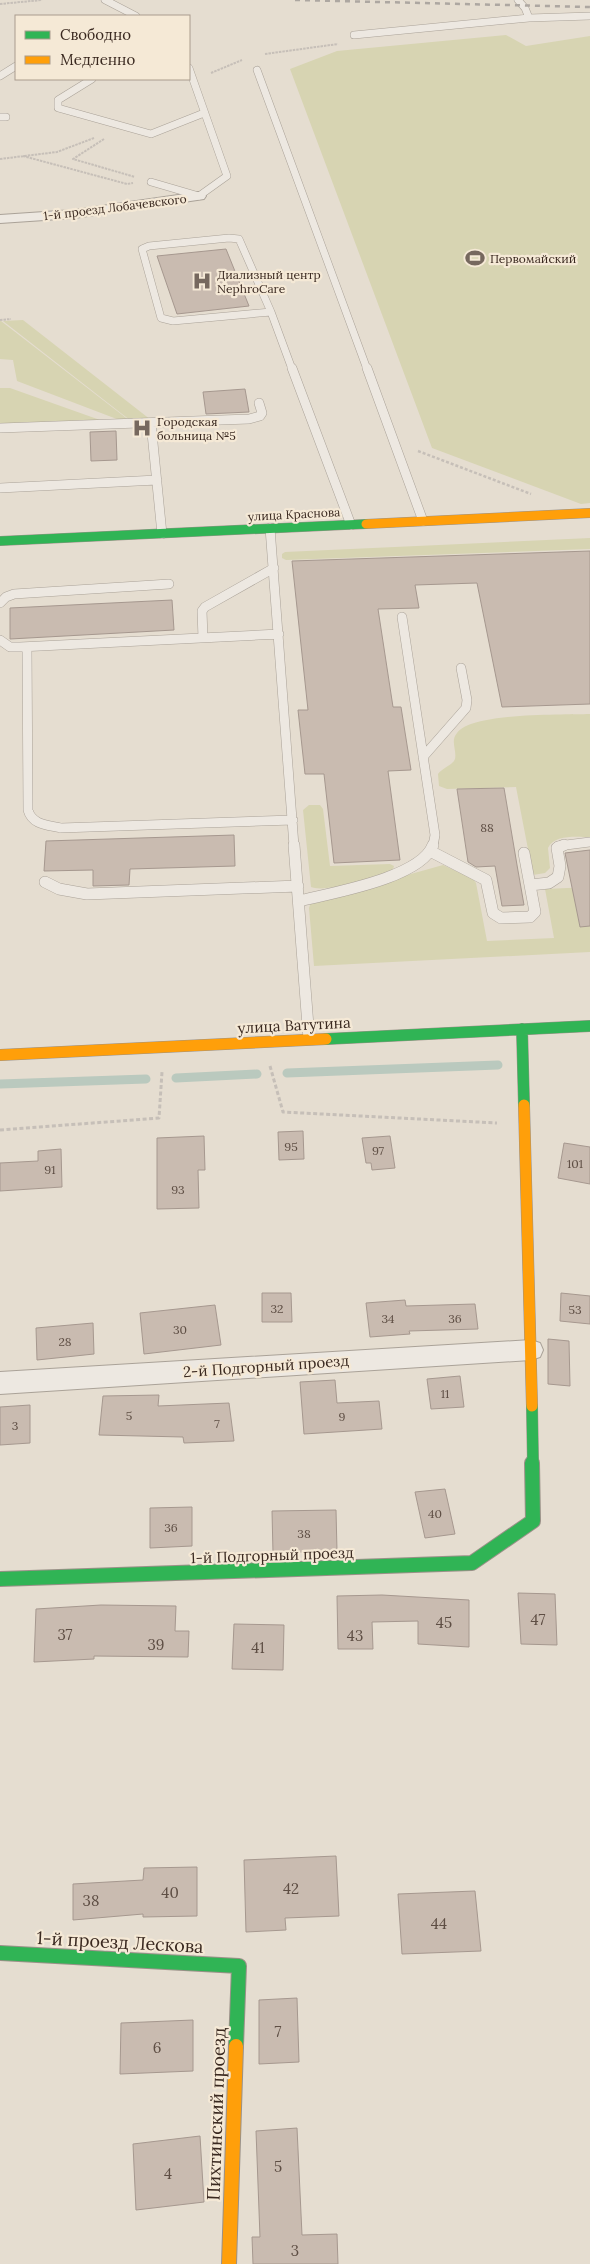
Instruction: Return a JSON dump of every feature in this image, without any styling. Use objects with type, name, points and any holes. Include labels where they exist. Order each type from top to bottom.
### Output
[{"type":"street","name":"1-й проезд Лобачевского","points":[[0,220],[74,214],[200,196]]},
{"type":"street","name":"улица Краснова","points":[[0,541],[590,513]]},
{"type":"street","name":"улица Ватутина","points":[[0,1055],[590,1026]]},
{"type":"street","points":[[522,1029],[531,1350]]},
{"type":"street","name":"2-й Подгорный проезд","points":[[0,1383],[531,1350]]},
{"type":"street","name":"1-й Подгорный проезд","points":[[0,1579],[472,1563],[533,1521],[531,1350]]},
{"type":"street","name":"1-й проезд Лескова","points":[[0,1953],[239,1966]]},
{"type":"street","name":"Пихтинский проезд","points":[[228,2264],[239,1966]]},
{"type":"lane","points":[[105,0],[134,15]]},
{"type":"lane","points":[[518,0],[525,8],[529,18]]},
{"type":"lane","points":[[354,35],[529,18],[590,16]]},
{"type":"lane","points":[[0,76],[15,67]]},
{"type":"lane","points":[[257,70],[423,521]]},
{"type":"lane","points":[[151,182],[200,196],[227,176],[190,71]]},
{"type":"lane","points":[[90,80],[58,100],[58,108],[152,134],[204,113]]},
{"type":"lane","points":[[271,312],[173,322],[163,320],[142,249],[149,246],[239,239],[271,312],[351,525]]},
{"type":"lane","points":[[0,428],[255,418],[262,413],[259,403]]},
{"type":"lane","points":[[151,423],[162,534]]},
{"type":"lane","points":[[0,488],[157,480]]},
{"type":"lane","points":[[270,528],[309,1039]]},
{"type":"lane","points":[[203,638],[202,611],[205,607],[274,568]]},
{"type":"lane","points":[[0,603],[6,597],[14,594],[169,584]]},
{"type":"lane","points":[[299,901],[394,874],[420,861],[430,851],[435,835],[402,617]]},
{"type":"lane","points":[[0,640],[10,647],[27,647],[279,634]]},
{"type":"lane","points":[[27,647],[28,810],[30,817],[38,823],[61,828],[293,820]]},
{"type":"lane","points":[[423,757],[466,708],[467,700],[461,668]]},
{"type":"lane","points":[[530,885],[548,884],[559,876],[561,872],[557,848],[559,845],[590,842]]},
{"type":"lane","points":[[430,851],[486,880],[495,916],[530,917],[536,912],[524,853]]},
{"type":"lane","points":[[45,882],[74,893],[87,894],[298,886]]},
{"type":"path","points":[[0,4],[42,0]]},
{"type":"path","points":[[0,158],[57,152],[124,126]]},
{"type":"path","points":[[124,126],[73,159],[151,182]]},
{"type":"path","points":[[23,156],[127,184],[151,182]]},
{"type":"path","points":[[0,320],[11,319]]},
{"type":"path","points":[[394,442],[538,496]]},
{"type":"path","points":[[264,1042],[283,1112],[524,1125]]},
{"type":"path","points":[[0,1130],[159,1118],[163,1047]]},
{"type":"shaded area","name":"Первомайский","points":[[506,35],[526,46],[590,36],[590,503],[581,504],[432,448],[290,69],[337,51]]},
{"type":"shaded area","points":[[23,320],[151,420],[131,421],[3,321]]},
{"type":"shaded area","points":[[0,321],[130,421],[122,421],[17,381],[13,360],[0,359]]},
{"type":"shaded area","points":[[0,388],[10,388],[100,420],[0,425]]},
{"type":"shaded area","points":[[590,538],[590,549],[286,560],[282,558],[282,554],[285,552]]},
{"type":"shaded area","points":[[590,714],[590,837],[566,837],[555,840],[548,848],[550,868],[545,873],[533,875],[516,787],[447,789],[439,786],[438,774],[454,761],[455,736],[466,726],[480,721],[519,716]]},
{"type":"shaded area","points":[[309,805],[320,805],[323,809],[330,866],[390,864],[394,866],[393,869],[387,873],[352,884],[328,888],[311,887],[303,810]]},
{"type":"shaded area","points":[[443,865],[473,879],[476,883],[487,941],[554,938],[545,889],[590,887],[590,952],[314,966],[309,908],[311,902]]},
{"type":"building","name":"Диализный центр NephroCare","points":[[226,249],[249,306],[177,314],[157,256]]},
{"type":"building","points":[[245,389],[249,412],[206,414],[203,392]]},
{"type":"building","points":[[116,431],[117,460],[91,461],[90,432]]},
{"type":"building","points":[[590,551],[590,704],[502,707],[477,583],[415,585],[419,608],[378,609],[393,707],[401,707],[411,770],[388,771],[400,860],[334,863],[324,774],[305,774],[298,710],[308,710],[292,561]]},
{"type":"building","points":[[172,600],[174,630],[10,639],[10,608]]},
{"type":"building","points":[[504,788],[524,905],[502,906],[495,866],[476,867],[468,862],[457,789]]},
{"type":"building","points":[[234,835],[235,866],[130,869],[129,885],[93,886],[93,870],[44,871],[46,841]]},
{"type":"building","points":[[590,850],[590,926],[580,927],[565,853]]},
{"type":"building","points":[[303,1131],[304,1159],[279,1160],[278,1132]]},
{"type":"building","points":[[204,1136],[205,1170],[198,1170],[199,1208],[157,1209],[157,1138]]},
{"type":"building","points":[[390,1136],[395,1168],[372,1170],[371,1163],[366,1163],[362,1138]]},
{"type":"building","points":[[564,1143],[590,1147],[590,1184],[558,1178]]},
{"type":"building","points":[[61,1149],[62,1187],[0,1191],[0,1163],[38,1161],[38,1151]]},
{"type":"building","points":[[262,1293],[291,1293],[292,1322],[262,1322]]},
{"type":"building","points":[[561,1293],[590,1296],[590,1324],[560,1321]]},
{"type":"building","points":[[405,1300],[406,1306],[475,1304],[478,1329],[409,1331],[410,1334],[370,1337],[366,1303]]},
{"type":"building","points":[[215,1305],[221,1345],[144,1354],[140,1313]]},
{"type":"building","points":[[93,1323],[94,1354],[37,1360],[36,1328]]},
{"type":"building","points":[[548,1339],[569,1341],[570,1386],[548,1384]]},
{"type":"building","points":[[460,1376],[464,1407],[431,1409],[427,1379]]},
{"type":"building","points":[[335,1380],[337,1403],[379,1401],[382,1429],[304,1434],[300,1382]]},
{"type":"building","points":[[159,1395],[158,1406],[229,1403],[234,1441],[184,1443],[183,1437],[99,1435],[103,1396]]},
{"type":"building","points":[[30,1405],[30,1443],[0,1445],[0,1407]]},
{"type":"building","points":[[445,1489],[455,1534],[425,1538],[415,1492]]},
{"type":"building","points":[[192,1507],[192,1546],[150,1548],[150,1508]]},
{"type":"building","points":[[336,1510],[337,1551],[273,1553],[272,1511]]},
{"type":"building","points":[[518,1593],[555,1594],[557,1645],[521,1644]]},
{"type":"building","points":[[382,1595],[469,1600],[469,1647],[418,1644],[418,1621],[372,1622],[373,1649],[338,1649],[337,1596]]},
{"type":"building","points":[[101,1605],[176,1606],[175,1631],[189,1631],[188,1657],[94,1656],[94,1659],[34,1662],[36,1609]]},
{"type":"building","points":[[234,1624],[284,1625],[283,1670],[232,1669]]},
{"type":"building","points":[[336,1856],[339,1916],[285,1918],[286,1930],[246,1932],[244,1860]]},
{"type":"building","points":[[197,1867],[197,1916],[143,1917],[143,1914],[73,1920],[73,1884],[143,1880],[144,1868]]},
{"type":"building","points":[[475,1891],[481,1951],[402,1954],[398,1894]]},
{"type":"building","points":[[297,1998],[299,2062],[259,2064],[259,2000]]},
{"type":"building","points":[[193,2020],[193,2071],[120,2074],[121,2023]]},
{"type":"building","points":[[297,2128],[302,2235],[337,2234],[338,2264],[253,2264],[252,2237],[260,2237],[256,2131]]},
{"type":"building","points":[[200,2136],[204,2202],[136,2210],[133,2144]]},
{"type":"waterway","points":[[287,1073],[498,1065]]},
{"type":"waterway","points":[[176,1078],[257,1074]]},
{"type":"waterway","points":[[0,1084],[146,1079]]},
{"type":"railway","points":[[295,0],[590,7]]},
{"type":"traffic: fast","points":[[0,541],[366,524]]},
{"type":"traffic: fast","points":[[326,1039],[590,1026]]},
{"type":"traffic: fast","points":[[522,1029],[524,1105]]},
{"type":"traffic: fast","points":[[0,1579],[472,1563],[533,1521],[532,1406]]},
{"type":"traffic: fast","points":[[0,1953],[239,1966],[236,2046]]},
{"type":"traffic: slow","points":[[366,524],[590,513]]},
{"type":"traffic: slow","points":[[0,1055],[326,1039]]},
{"type":"traffic: slow","points":[[524,1105],[532,1406]]},
{"type":"traffic: slow","points":[[229,2264],[236,2046]]},
{"type":"place","name":"Первомайский","points":[[475,258]]},
{"type":"place","name":"Диализный центр NephroCare","points":[[202,281]]},
{"type":"place","name":"Городская больница №5","points":[[142,428]]}]
